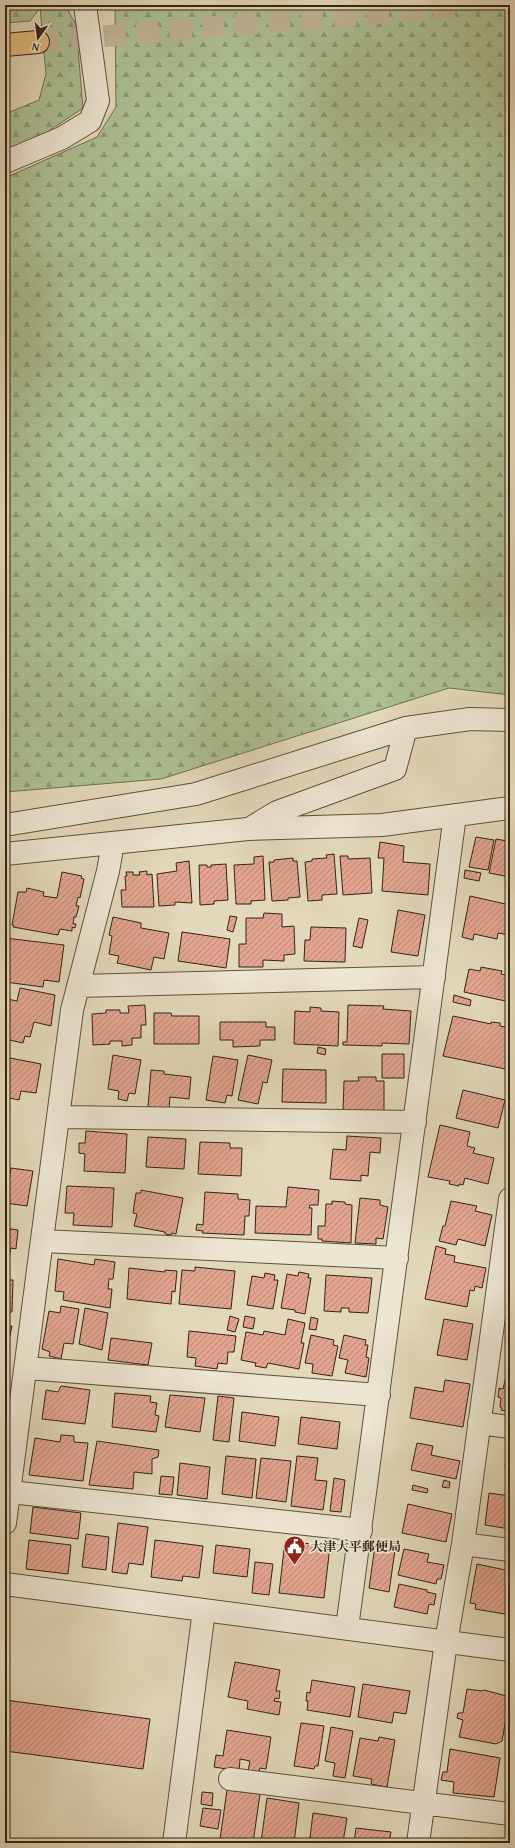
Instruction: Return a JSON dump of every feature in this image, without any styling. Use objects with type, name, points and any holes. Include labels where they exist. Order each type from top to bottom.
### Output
[{"type":"highway","points":[[5,45],[38,42]]},
{"type":"street","points":[[5,162],[62,138],[90,121],[98,100],[85,5]]},
{"type":"street","points":[[5,825],[196,794],[406,728],[470,719],[510,720]]},
{"type":"street","points":[[248,829],[277,812],[395,768],[406,728]]},
{"type":"street","points":[[5,854],[248,829],[382,825],[510,808]]},
{"type":"street","points":[[347,1628],[455,815]]},
{"type":"street","points":[[5,1523],[72,1010],[108,871],[113,843]]},
{"type":"street","points":[[78,986],[434,977]]},
{"type":"street","points":[[59,1118],[415,1122]]},
{"type":"street","points":[[418,1843],[446,1642],[463,1544],[479,1423],[503,1300],[510,1199]]},
{"type":"street","points":[[43,1241],[397,1258]]},
{"type":"street","points":[[26,1368],[379,1395]]},
{"type":"street","points":[[479,1423],[510,1427]]},
{"type":"street","points":[[10,1492],[361,1530]]},
{"type":"street","points":[[463,1544],[510,1550]]},
{"type":"street","points":[[5,1584],[510,1650]]},
{"type":"street","points":[[174,1843],[204,1610]]},
{"type":"street","points":[[230,1779],[510,1814]]},
{"type":"green space","points":[[5,5],[65,5],[76,25],[83,108],[25,147],[5,155],[5,114],[39,100],[46,74],[40,8],[30,21],[5,23]]},
{"type":"green space","points":[[115,5],[510,5],[510,695],[449,688],[161,779],[5,792],[5,178],[97,137],[116,107]]},
{"type":"building","points":[[476,837],[494,840],[488,870],[469,867]]},
{"type":"building","points":[[496,839],[507,841],[506,844],[510,845],[510,877],[489,873]]},
{"type":"building","points":[[380,842],[404,846],[403,862],[430,864],[428,895],[382,891],[384,858],[378,858]]},
{"type":"building","points":[[334,854],[337,894],[322,895],[322,900],[308,901],[305,862],[312,861],[312,859],[327,858],[326,855]]},
{"type":"building","points":[[263,856],[265,900],[251,901],[251,904],[236,904],[234,865],[254,864],[254,857]]},
{"type":"building","points":[[340,856],[348,856],[348,859],[370,858],[372,893],[343,895]]},
{"type":"building","points":[[293,858],[293,861],[297,861],[300,897],[288,898],[288,900],[272,901],[269,862]]},
{"type":"building","points":[[189,861],[192,903],[175,902],[175,905],[159,906],[157,874],[177,871],[176,863]]},
{"type":"building","points":[[226,864],[228,900],[214,901],[214,904],[200,905],[199,865],[207,865],[207,867],[211,867],[211,865]]},
{"type":"building","points":[[465,870],[481,873],[479,881],[464,878]]},
{"type":"building","points":[[147,871],[147,875],[152,874],[154,907],[122,907],[121,890],[126,890],[126,872],[133,872],[133,875],[140,875],[139,872]]},
{"type":"building","points":[[62,872],[82,876],[81,878],[84,879],[80,898],[78,897],[76,906],[79,906],[76,917],[74,917],[73,924],[76,924],[75,928],[72,927],[72,931],[60,929],[58,935],[13,927],[14,925],[12,925],[18,892],[26,892],[27,888],[44,892],[43,896],[57,898]]},
{"type":"building","points":[[470,896],[510,905],[510,935],[498,933],[497,939],[474,934],[473,940],[462,937]]},
{"type":"building","points":[[398,910],[425,915],[418,956],[391,952]]},
{"type":"building","points":[[264,913],[282,914],[282,927],[294,926],[295,954],[284,955],[284,961],[263,960],[263,967],[239,967],[239,944],[246,944],[246,918],[263,918]]},
{"type":"building","points":[[230,916],[237,917],[233,932],[227,930]]},
{"type":"building","points":[[113,917],[141,923],[141,928],[169,933],[164,959],[154,957],[151,970],[117,963],[119,956],[109,954],[112,936],[109,935]]},
{"type":"building","points":[[359,918],[368,920],[362,948],[353,946]]},
{"type":"building","points":[[311,927],[346,928],[345,962],[304,961],[305,940],[310,940]]},
{"type":"building","points":[[182,932],[230,939],[226,968],[178,961]]},
{"type":"building","points":[[5,938],[64,945],[59,982],[44,980],[43,987],[5,982]]},
{"type":"building","points":[[481,967],[502,971],[501,974],[510,976],[510,1002],[464,992],[469,969],[480,971]]},
{"type":"building","points":[[20,988],[55,995],[51,1026],[34,1022],[30,1037],[25,1036],[23,1043],[5,1039],[5,1004],[7,999],[17,1001]]},
{"type":"building","points":[[454,995],[471,1000],[470,1006],[453,1002]]},
{"type":"building","points":[[145,1005],[146,1025],[141,1025],[141,1038],[132,1038],[132,1045],[122,1046],[122,1041],[110,1041],[110,1044],[93,1045],[92,1014],[106,1013],[106,1010],[120,1010],[120,1013],[129,1013],[128,1006]]},
{"type":"building","points":[[348,1005],[384,1006],[383,1009],[411,1011],[409,1044],[382,1043],[382,1046],[343,1045],[343,1042],[347,1042]]},
{"type":"building","points":[[310,1007],[321,1008],[321,1011],[339,1012],[338,1046],[294,1044],[295,1011],[310,1012]]},
{"type":"building","points":[[154,1013],[171,1013],[172,1016],[199,1016],[199,1044],[154,1044]]},
{"type":"building","points":[[453,1016],[491,1024],[491,1022],[500,1023],[500,1026],[510,1028],[510,1070],[443,1056]]},
{"type":"building","points":[[220,1022],[266,1022],[266,1027],[275,1027],[275,1040],[260,1040],[260,1046],[233,1047],[233,1040],[220,1040]]},
{"type":"building","points":[[318,1047],[326,1049],[325,1055],[317,1053]]},
{"type":"building","points":[[382,1054],[404,1054],[404,1078],[382,1078]]},
{"type":"building","points":[[113,1055],[141,1060],[135,1094],[129,1093],[127,1101],[118,1099],[119,1091],[108,1089]]},
{"type":"building","points":[[248,1055],[272,1060],[267,1083],[263,1082],[258,1104],[238,1100]]},
{"type":"building","points":[[213,1056],[238,1060],[232,1096],[227,1095],[225,1103],[206,1100]]},
{"type":"building","points":[[5,1057],[41,1064],[36,1093],[21,1091],[19,1100],[5,1097]]},
{"type":"building","points":[[283,1069],[326,1070],[326,1103],[282,1102]]},
{"type":"building","points":[[151,1070],[164,1071],[164,1074],[191,1077],[189,1099],[170,1097],[169,1109],[148,1107]]},
{"type":"building","points":[[358,1077],[376,1077],[376,1081],[384,1081],[384,1112],[343,1112],[344,1081],[359,1081]]},
{"type":"building","points":[[463,1090],[505,1100],[498,1128],[456,1118]]},
{"type":"building","points":[[440,1125],[470,1132],[467,1146],[475,1148],[473,1153],[494,1158],[488,1184],[465,1178],[463,1185],[459,1184],[459,1186],[449,1184],[450,1181],[428,1177]]},
{"type":"building","points":[[86,1131],[127,1134],[125,1173],[84,1171],[85,1154],[79,1153],[79,1143],[85,1143]]},
{"type":"building","points":[[347,1136],[381,1138],[380,1153],[370,1152],[368,1176],[361,1175],[361,1181],[330,1179],[333,1149],[346,1150]]},
{"type":"building","points":[[148,1137],[186,1139],[184,1169],[146,1167]]},
{"type":"building","points":[[200,1142],[230,1143],[230,1148],[242,1148],[241,1176],[198,1174]]},
{"type":"building","points":[[11,1168],[33,1171],[27,1206],[5,1203],[5,1179],[9,1180]]},
{"type":"building","points":[[67,1186],[114,1188],[112,1227],[73,1225],[74,1213],[65,1213]]},
{"type":"building","points":[[288,1187],[319,1190],[318,1205],[310,1205],[309,1208],[312,1208],[311,1235],[255,1233],[256,1206],[286,1207]]},
{"type":"building","points":[[141,1190],[183,1198],[176,1234],[165,1234],[165,1232],[134,1226],[137,1214],[133,1213],[136,1193],[141,1193]]},
{"type":"building","points":[[205,1192],[238,1194],[238,1199],[250,1200],[249,1216],[245,1216],[244,1235],[202,1233],[203,1231],[196,1230],[197,1224],[203,1225]]},
{"type":"building","points":[[360,1198],[380,1200],[380,1205],[388,1207],[383,1239],[376,1238],[376,1244],[355,1243]]},
{"type":"building","points":[[332,1201],[345,1202],[345,1204],[352,1205],[351,1243],[322,1241],[322,1239],[318,1239],[318,1226],[325,1226],[326,1204],[332,1204]]},
{"type":"building","points":[[451,1201],[477,1206],[475,1211],[492,1215],[485,1246],[458,1239],[456,1245],[439,1241],[443,1226],[445,1226]]},
{"type":"building","points":[[5,1228],[18,1230],[16,1249],[11,1248],[7,1266],[5,1266]]},
{"type":"building","points":[[436,1246],[446,1249],[445,1254],[455,1256],[454,1262],[486,1268],[482,1288],[475,1286],[474,1291],[470,1290],[467,1307],[425,1299]]},
{"type":"building","points":[[58,1259],[94,1265],[95,1259],[115,1262],[113,1279],[109,1279],[108,1289],[112,1289],[110,1308],[63,1300],[64,1292],[55,1291]]},
{"type":"building","points":[[195,1267],[235,1271],[231,1309],[179,1304],[182,1270],[195,1271]]},
{"type":"building","points":[[129,1268],[165,1272],[165,1270],[177,1271],[175,1292],[172,1291],[171,1304],[127,1299]]},
{"type":"building","points":[[299,1272],[309,1274],[308,1278],[311,1278],[305,1314],[295,1312],[295,1310],[281,1308],[287,1274],[298,1276]]},
{"type":"building","points":[[265,1273],[275,1275],[274,1280],[278,1280],[273,1309],[247,1305],[252,1276],[264,1278]]},
{"type":"building","points":[[326,1275],[372,1278],[368,1313],[349,1312],[349,1308],[341,1308],[341,1312],[324,1311]]},
{"type":"building","points":[[5,1280],[13,1280],[12,1312],[5,1312]]},
{"type":"building","points":[[61,1306],[79,1309],[73,1344],[64,1343],[61,1359],[49,1356],[50,1352],[42,1349],[49,1311],[60,1313]]},
{"type":"building","points":[[85,1308],[108,1313],[102,1350],[79,1344]]},
{"type":"building","points":[[230,1316],[239,1319],[235,1332],[227,1330]]},
{"type":"building","points":[[245,1316],[255,1318],[253,1329],[243,1327]]},
{"type":"building","points":[[311,1317],[318,1319],[316,1330],[309,1329]]},
{"type":"building","points":[[288,1319],[305,1323],[301,1343],[304,1343],[299,1369],[268,1363],[266,1368],[255,1366],[256,1363],[241,1360],[246,1332],[263,1335],[264,1331],[285,1335]]},
{"type":"building","points":[[444,1319],[473,1324],[467,1360],[437,1355]]},
{"type":"building","points":[[5,1326],[12,1326],[5,1359]]},
{"type":"building","points":[[189,1331],[236,1336],[234,1352],[228,1352],[227,1364],[218,1363],[217,1369],[195,1366],[196,1358],[187,1357]]},
{"type":"building","points":[[311,1335],[334,1340],[333,1345],[338,1346],[332,1376],[312,1373],[313,1364],[305,1363]]},
{"type":"building","points":[[344,1335],[366,1340],[365,1345],[368,1345],[366,1357],[369,1358],[366,1377],[345,1373],[348,1360],[339,1358]]},
{"type":"building","points":[[111,1338],[152,1343],[148,1365],[108,1360]]},
{"type":"building","points":[[507,1372],[510,1373],[510,1412],[501,1410],[501,1398],[498,1397],[499,1388],[503,1389]]},
{"type":"building","points":[[445,1380],[470,1384],[463,1427],[410,1418],[415,1387],[443,1392]]},
{"type":"building","points":[[61,1386],[90,1390],[85,1424],[42,1419],[46,1390],[58,1392]]},
{"type":"building","points":[[115,1393],[151,1396],[150,1402],[157,1403],[155,1415],[159,1416],[156,1432],[112,1427]]},
{"type":"building","points":[[170,1395],[205,1398],[200,1432],[165,1427]]},
{"type":"building","points":[[218,1396],[234,1398],[229,1442],[213,1440]]},
{"type":"building","points":[[242,1412],[279,1417],[275,1446],[239,1441]]},
{"type":"building","points":[[301,1417],[340,1422],[337,1449],[298,1444]]},
{"type":"building","points":[[61,1435],[74,1436],[74,1442],[88,1443],[83,1481],[29,1475],[35,1438],[60,1442]]},
{"type":"building","points":[[510,1440],[510,1467],[505,1466]]},
{"type":"building","points":[[97,1441],[159,1450],[158,1457],[152,1459],[152,1474],[134,1472],[133,1489],[89,1485]]},
{"type":"building","points":[[417,1443],[433,1446],[431,1455],[460,1461],[456,1479],[411,1470]]},
{"type":"building","points":[[226,1456],[256,1459],[252,1498],[222,1494]]},
{"type":"building","points":[[297,1456],[318,1458],[315,1480],[327,1481],[323,1510],[291,1506]]},
{"type":"building","points":[[261,1458],[291,1461],[286,1502],[256,1498]]},
{"type":"building","points":[[180,1463],[210,1467],[207,1499],[177,1495]]},
{"type":"building","points":[[510,1467],[510,1478],[508,1478]]},
{"type":"building","points":[[161,1476],[174,1477],[172,1495],[159,1494]]},
{"type":"building","points":[[334,1478],[345,1480],[341,1512],[330,1511]]},
{"type":"building","points":[[444,1480],[450,1482],[449,1488],[442,1487]]},
{"type":"building","points":[[413,1485],[428,1489],[427,1493],[412,1490]]},
{"type":"building","points":[[489,1493],[510,1496],[510,1529],[485,1525]]},
{"type":"building","points":[[408,1504],[452,1514],[446,1542],[402,1533]]},
{"type":"building","points":[[33,1507],[81,1513],[78,1539],[30,1533]]},
{"type":"building","points":[[118,1523],[148,1527],[143,1565],[129,1563],[127,1574],[112,1572]]},
{"type":"building","points":[[86,1534],[109,1537],[106,1570],[82,1567]]},
{"type":"building","points":[[29,1540],[71,1545],[68,1574],[26,1569]]},
{"type":"building","points":[[155,1540],[203,1546],[199,1578],[183,1576],[182,1581],[151,1577]]},
{"type":"building","points":[[285,1541],[330,1546],[324,1598],[279,1593]]},
{"type":"building","points":[[216,1545],[250,1549],[247,1577],[213,1573]]},
{"type":"building","points":[[375,1546],[395,1550],[389,1592],[369,1588]]},
{"type":"building","points":[[404,1549],[429,1554],[427,1562],[444,1565],[441,1579],[437,1579],[436,1584],[398,1575]]},
{"type":"building","points":[[255,1562],[273,1564],[269,1595],[252,1593]]},
{"type":"building","points":[[477,1564],[510,1571],[510,1615],[475,1609],[476,1604],[470,1603]]},
{"type":"building","points":[[399,1584],[427,1590],[427,1592],[436,1594],[434,1605],[429,1604],[427,1614],[394,1607]]},
{"type":"building","points":[[235,1662],[280,1670],[276,1691],[280,1691],[279,1699],[275,1698],[274,1701],[281,1702],[279,1715],[247,1709],[248,1701],[228,1697]]},
{"type":"building","points":[[312,1680],[355,1687],[350,1717],[307,1710],[307,1692],[310,1693]]},
{"type":"building","points":[[363,1684],[410,1691],[406,1714],[394,1712],[392,1723],[358,1717]]},
{"type":"building","points":[[467,1689],[484,1690],[510,1697],[502,1741],[496,1744],[459,1737],[463,1720],[457,1718],[458,1713],[463,1713]]},
{"type":"building","points":[[5,1700],[150,1719],[143,1769],[5,1751]]},
{"type":"building","points":[[301,1723],[324,1726],[318,1766],[315,1766],[314,1769],[294,1766]]},
{"type":"building","points":[[331,1727],[353,1731],[345,1778],[333,1776],[335,1763],[325,1761]]},
{"type":"building","points":[[227,1730],[271,1737],[266,1769],[260,1768],[259,1773],[248,1771],[250,1761],[240,1759],[239,1771],[214,1767],[216,1755],[223,1756]]},
{"type":"building","points":[[379,1737],[395,1740],[387,1787],[371,1784],[372,1779],[353,1776],[360,1738],[378,1741]]},
{"type":"building","points":[[450,1749],[500,1758],[494,1797],[453,1793],[454,1782],[441,1780],[443,1772],[447,1772]]},
{"type":"building","points":[[227,1790],[260,1794],[253,1843],[220,1839]]},
{"type":"building","points":[[202,1792],[213,1793],[212,1806],[201,1804]]},
{"type":"building","points":[[267,1798],[299,1803],[294,1843],[261,1842]]},
{"type":"building","points":[[203,1808],[221,1810],[218,1829],[200,1826]]},
{"type":"building","points":[[313,1813],[347,1818],[343,1842],[310,1838]]},
{"type":"building","points":[[356,1828],[391,1832],[389,1843],[354,1843]]},
{"type":"building","points":[[465,1838],[487,1841],[487,1843],[464,1843]]},
{"type":"tunnel","points":[[38,42],[473,5]]},
{"type":"place","name":"大津大平郵便局","points":[[295,1566]]}]
